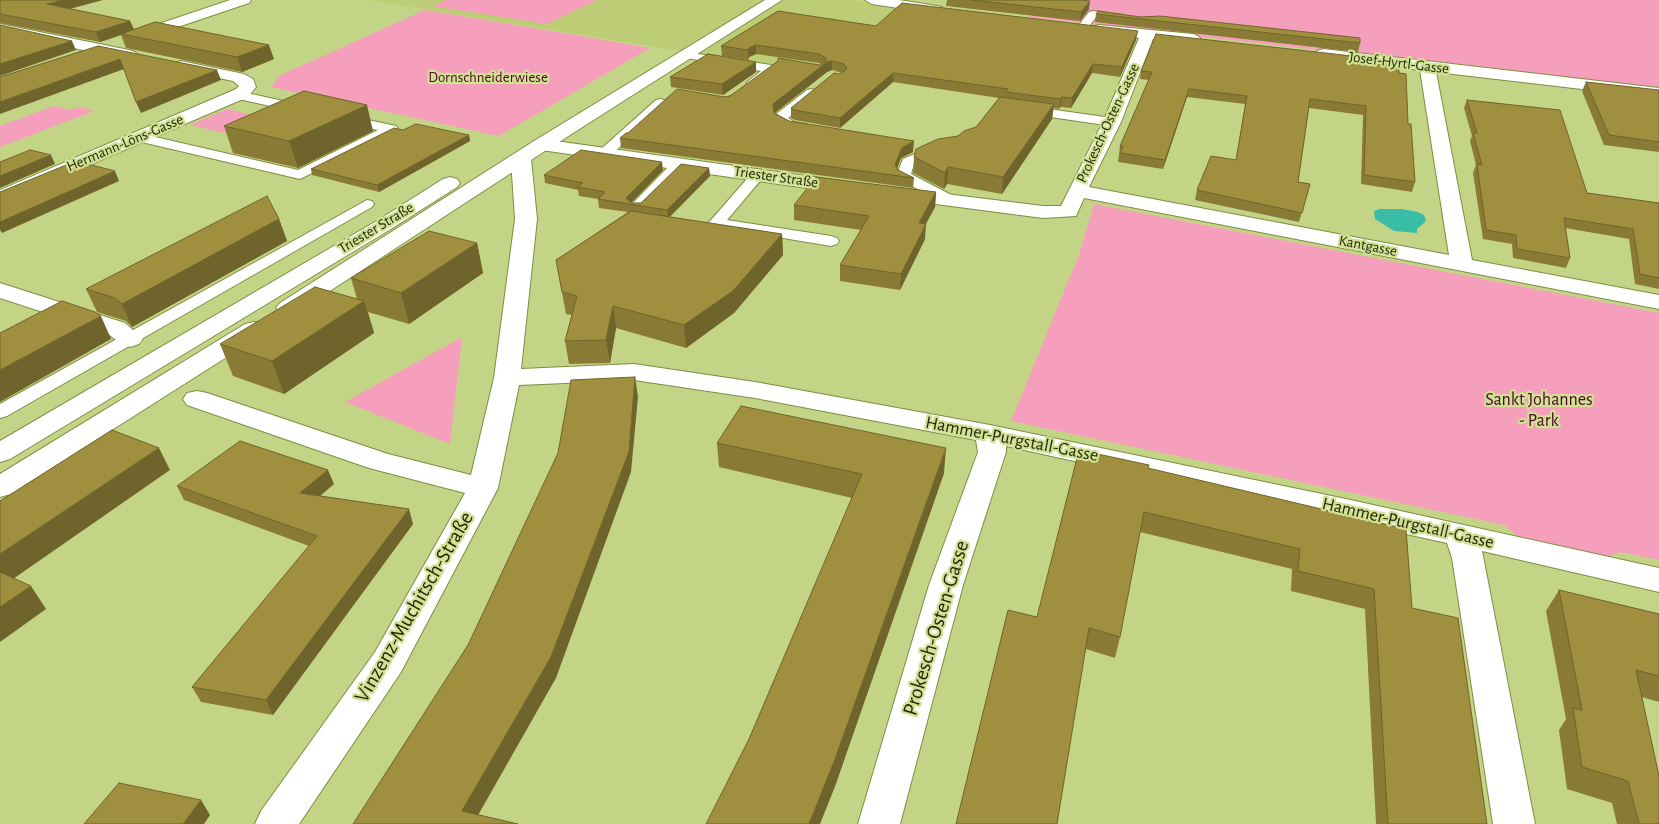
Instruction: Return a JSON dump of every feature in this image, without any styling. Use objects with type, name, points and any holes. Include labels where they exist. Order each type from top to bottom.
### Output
[{"type":"street","points":[[76,57],[244,0]]},
{"type":"street","points":[[592,94],[750,0]]},
{"type":"street","name":"Triester Straße","points":[[0,486],[405,235],[540,145],[775,0]]},
{"type":"street","points":[[872,0],[910,3],[952,12]]},
{"type":"street","points":[[1064,25],[1206,41]]},
{"type":"street","points":[[0,28],[144,58]]},
{"type":"street","name":"Prokesch-Osten-Gasse","points":[[952,201],[1043,212],[1069,212],[1077,191],[1112,122],[1148,34]]},
{"type":"street","name":"Josef-Hyrtl-Gasse","points":[[1311,53],[1659,92]]},
{"type":"street","points":[[163,62],[238,76],[247,82],[243,91]]},
{"type":"street","points":[[1427,66],[1462,264]]},
{"type":"street","name":"Hermann-Löns-Gasse","points":[[0,197],[243,91]]},
{"type":"street","name":"Triester Straße","points":[[540,145],[952,201]]},
{"type":"street","name":"Vinzenz-Muchitsch-Straße","points":[[276,824],[388,662],[482,488],[507,378],[526,219],[521,159]]},
{"type":"street","name":"Triester Straße","points":[[0,453],[387,223],[462,175]]},
{"type":"street","name":"Kantgasse","points":[[1077,191],[1659,302]]},
{"type":"street","points":[[0,290],[116,328],[130,339]]},
{"type":"street","name":"Hammer-Purgstall-Gasse","points":[[507,378],[634,372],[755,390],[990,434],[1461,535],[1659,580]]},
{"type":"street","name":"Vinzenz-Muchitsch-Straße","points":[[197,399],[379,461],[482,488]]},
{"type":"street","name":"Prokesch-Osten-Gasse","points":[[879,824],[946,585],[992,452],[990,434]]},
{"type":"street","points":[[1461,535],[1468,558],[1514,824]]},
{"type":"lane","points":[[1083,27],[1093,14],[1130,19]]},
{"type":"lane","points":[[690,52],[782,63]]},
{"type":"lane","points":[[690,52],[771,70],[740,90]]},
{"type":"lane","points":[[819,130],[790,125],[780,118],[824,82]]},
{"type":"lane","points":[[243,91],[317,113]]},
{"type":"lane","points":[[606,153],[660,103]]},
{"type":"lane","points":[[1012,108],[1112,122]]},
{"type":"lane","points":[[138,138],[300,175],[391,130],[335,117]]},
{"type":"lane","points":[[952,201],[903,176],[908,162],[933,149],[954,142]]},
{"type":"lane","points":[[914,146],[933,149]]},
{"type":"lane","points":[[636,207],[679,164]]},
{"type":"lane","points":[[758,175],[716,223],[831,241]]},
{"type":"lane","points":[[0,412],[367,204]]},
{"type":"shaded area","points":[[368,0],[853,0],[940,15],[846,45],[810,72]]},
{"type":"green space","points":[[446,0],[597,0],[547,24],[432,6]]},
{"type":"green space","points":[[1045,0],[1659,0],[1659,89],[1029,17]]},
{"type":"green space","name":"Dornschneiderwiese","points":[[425,10],[650,48],[499,136],[271,87],[281,75]]},
{"type":"green space","points":[[54,106],[70,110],[78,107],[94,111],[0,147],[0,126]]},
{"type":"green space","points":[[227,109],[290,124],[254,140],[190,125]]},
{"type":"green space","name":"Sankt Johannes - Park","points":[[1094,204],[1659,313],[1659,560],[1620,552],[1606,557],[1519,537],[1504,525],[1011,421],[1079,255]]},
{"type":"green space","points":[[462,337],[450,444],[345,402]]},
{"type":"water","points":[[1380,209],[1402,209],[1418,212],[1424,215],[1426,221],[1417,229],[1417,233],[1394,231],[1375,219],[1374,211]]},
{"type":"building","points":[[0,0],[65,0],[47,4],[130,21],[96,32],[0,14]]},
{"type":"building","points":[[971,0],[1080,0],[1090,1],[1081,12]]},
{"type":"building","points":[[902,3],[1138,31],[1122,67],[1093,64],[1072,98],[1062,97],[1060,99],[1006,92],[1008,89],[893,73],[840,118],[791,108],[834,73],[840,74],[847,69],[844,64],[832,61],[827,62],[773,104],[774,113],[789,121],[914,141],[902,148],[895,165],[898,170],[914,178],[620,138],[677,89],[725,97],[730,96],[778,61],[778,58],[819,65],[826,61],[826,58],[819,54],[756,45],[748,50],[721,46],[778,11],[876,26]]},
{"type":"building","points":[[1098,11],[1141,17],[1160,16],[1360,38],[1360,43],[1096,14]]},
{"type":"building","points":[[155,22],[269,45],[237,57],[121,34]]},
{"type":"building","points":[[0,25],[72,41],[0,64]]},
{"type":"building","points":[[1156,34],[1361,57],[1361,60],[1399,65],[1399,73],[1406,74],[1408,124],[1411,124],[1415,182],[1364,175],[1366,106],[1310,99],[1298,182],[1310,184],[1302,213],[1197,190],[1211,156],[1236,160],[1247,96],[1189,89],[1165,160],[1120,153],[1123,146],[1120,146],[1152,72],[1141,71]]},
{"type":"building","points":[[98,46],[217,70],[136,102],[120,59],[0,102],[0,77]]},
{"type":"building","points":[[708,54],[756,62],[722,84],[670,77]]},
{"type":"building","points":[[1586,82],[1659,90],[1659,142],[1609,135]]},
{"type":"building","points":[[304,91],[367,105],[289,141],[224,126]]},
{"type":"building","points":[[1000,97],[1054,104],[1003,177],[948,167],[945,173],[914,157],[916,149],[938,139],[958,136],[964,131],[976,127]]},
{"type":"building","points":[[1467,100],[1560,110],[1587,193],[1659,203],[1659,278],[1640,274],[1633,229],[1564,218],[1570,258],[1517,249],[1516,235],[1486,230],[1477,164],[1482,165],[1473,133],[1477,133]]},
{"type":"building","points":[[416,124],[469,135],[377,185],[311,169],[394,128],[403,130]]},
{"type":"building","points":[[30,150],[51,155],[0,176],[0,162]]},
{"type":"building","points":[[581,150],[662,162],[626,198],[631,203],[641,203],[681,164],[709,168],[667,210],[598,199],[605,192],[577,187],[583,183],[544,175]]},
{"type":"building","points":[[76,161],[115,171],[0,222],[0,192]]},
{"type":"building","points":[[816,177],[936,192],[919,223],[926,224],[901,274],[840,265],[869,216],[794,205]]},
{"type":"building","points":[[267,196],[279,219],[122,304],[115,298],[86,289]]},
{"type":"building","points":[[631,211],[782,234],[733,291],[684,325],[613,306],[606,340],[565,341],[577,296],[562,292],[556,260]]},
{"type":"building","points":[[429,231],[477,243],[401,293],[351,278]]},
{"type":"building","points":[[315,287],[364,301],[272,361],[220,344]]},
{"type":"building","points":[[62,301],[95,312],[101,316],[0,370],[0,333]]},
{"type":"building","points":[[635,377],[629,452],[551,657],[462,811],[518,824],[353,824],[468,645],[558,453],[571,380]]},
{"type":"building","points":[[741,406],[946,448],[834,762],[809,824],[706,824],[749,739],[862,474],[717,443]]},
{"type":"building","points":[[112,430],[159,448],[0,554],[0,501]]},
{"type":"building","points":[[240,441],[328,470],[300,493],[409,509],[266,700],[192,687],[317,536],[177,486]]},
{"type":"building","points":[[1079,450],[1149,465],[1148,468],[1406,529],[1412,608],[1458,618],[1487,824],[1388,824],[1374,589],[1298,571],[1300,549],[1144,512],[1120,637],[1089,628],[1057,824],[956,824],[1008,610],[1037,617]]},
{"type":"building","points":[[0,572],[31,586],[0,607]]},
{"type":"building","points":[[1559,590],[1659,614],[1659,676],[1636,670],[1659,776],[1659,824],[1639,824],[1628,781],[1582,767],[1573,708],[1582,710]]},
{"type":"building","points":[[119,783],[201,800],[183,824],[84,824]]}]
